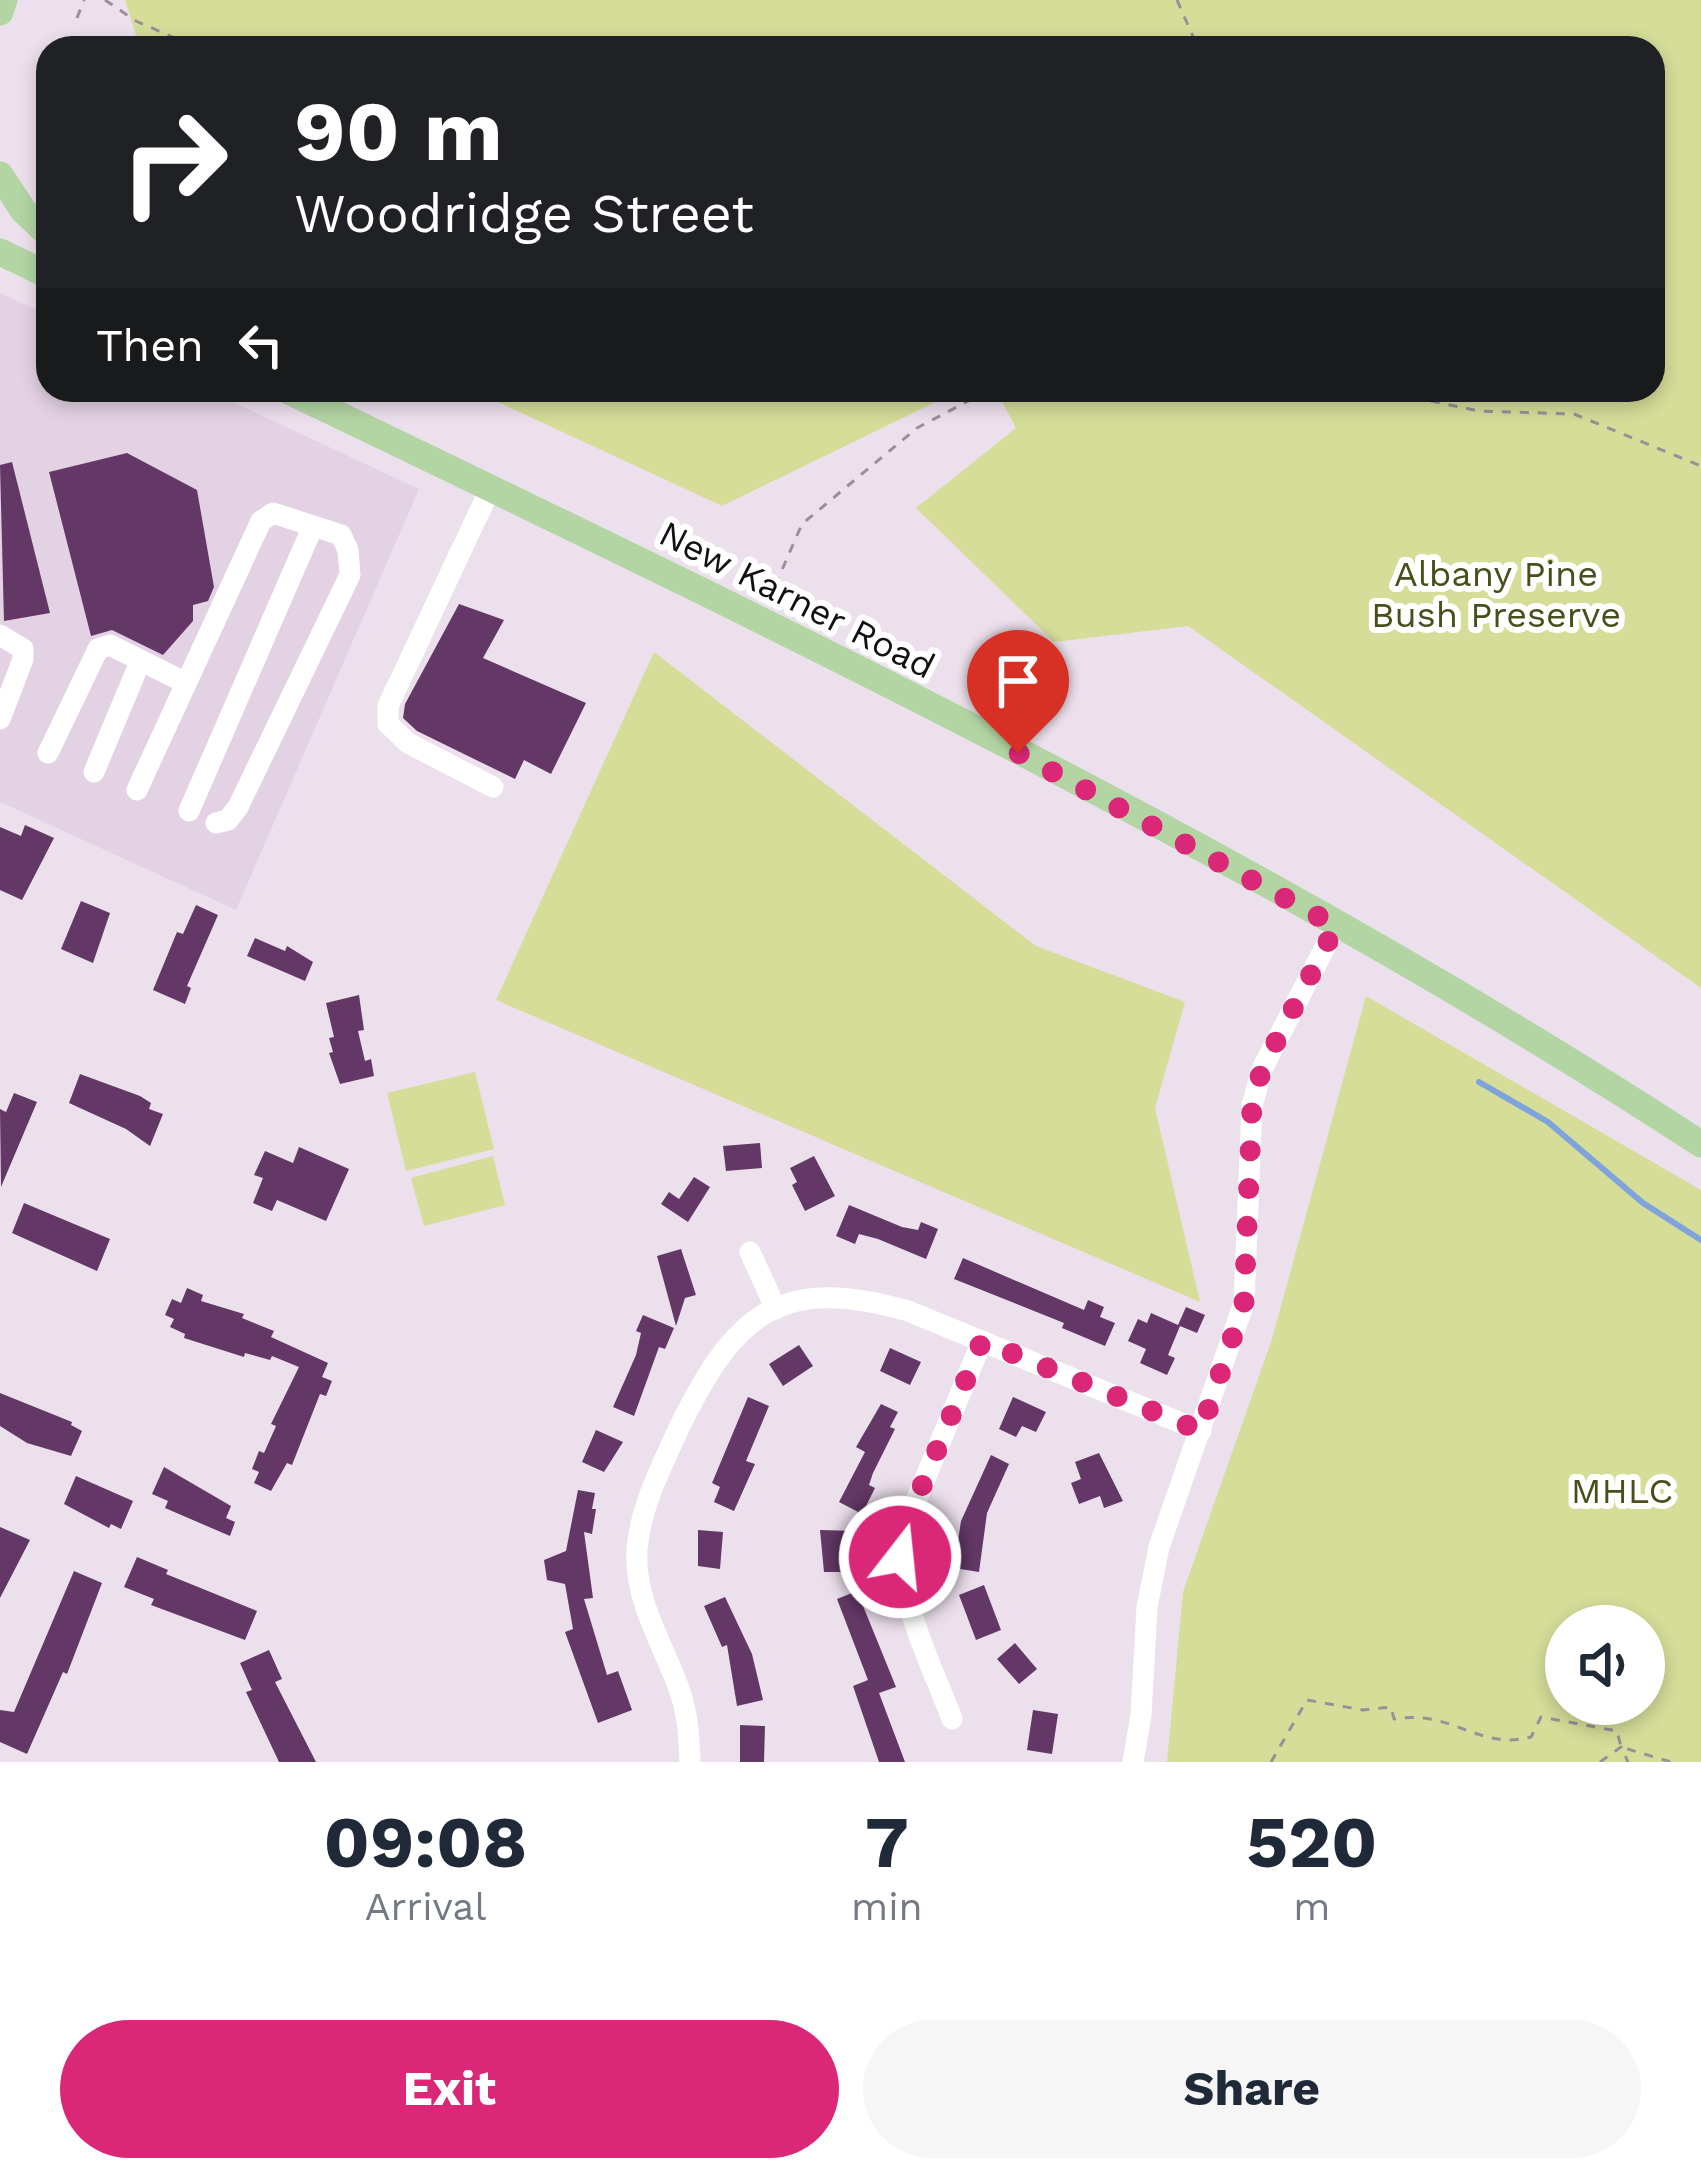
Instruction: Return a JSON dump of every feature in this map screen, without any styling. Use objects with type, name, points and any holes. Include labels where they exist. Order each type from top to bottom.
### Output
[{"type":"main road","points":[[0,12],[4,0]]},
{"type":"main road","points":[[0,175],[36,222]]},
{"type":"main road","points":[[0,252],[36,269]]},
{"type":"main road","name":"New Karner Road","points":[[312,402],[760,620],[1167,830],[1587,1070],[1701,1144]]},
{"type":"street","points":[[490,487],[388,706],[388,724],[407,743],[493,787]]},
{"type":"street","points":[[137,790],[261,520],[273,513],[341,536],[348,550],[350,575],[238,807],[228,820],[217,823]]},
{"type":"street","points":[[189,811],[313,526]]},
{"type":"street","points":[[0,635],[22,650],[5,690],[0,718]]},
{"type":"street","points":[[48,753],[98,649],[110,645],[186,683]]},
{"type":"street","points":[[94,772],[140,662]]},
{"type":"street","points":[[1133,1762],[1141,1715],[1147,1607],[1159,1547],[1244,1303],[1252,1106],[1262,1069],[1336,926]]},
{"type":"street","points":[[750,1252],[776,1309]]},
{"type":"street","points":[[690,1762],[680,1691],[642,1601],[637,1549],[661,1466],[710,1365],[744,1326],[776,1309],[828,1295],[859,1297],[908,1311],[1201,1431]]},
{"type":"street","points":[[952,1719],[908,1605],[900,1557],[903,1532],[982,1341]]},
{"type":"path","points":[[76,18],[84,0]]},
{"type":"path","points":[[105,0],[170,36]]},
{"type":"path","points":[[1177,0],[1193,36]]},
{"type":"path","points":[[760,620],[802,524],[916,428],[966,402]]},
{"type":"path","points":[[1436,402],[1479,411],[1574,414],[1701,466]]},
{"type":"path","points":[[1271,1762],[1307,1700],[1363,1710],[1391,1707],[1394,1719],[1422,1714],[1505,1744],[1531,1737],[1541,1717],[1576,1722],[1617,1731],[1628,1762]]},
{"type":"path","points":[[1600,1762],[1621,1747]]},
{"type":"path","points":[[1621,1747],[1671,1762]]},
{"type":"shaded area","points":[[0,293],[36,310],[36,402],[233,402],[419,489],[236,910],[0,802]]},
{"type":"green space","name":"Albany Pine Bush Preserve","points":[[125,0],[1701,0],[1701,988],[1188,626],[1054,642],[916,508],[1016,428],[1002,402],[1665,402],[1665,36],[136,36]]},
{"type":"green space","points":[[498,402],[935,402],[722,506]]},
{"type":"green space","points":[[654,652],[1036,946],[1185,1002],[1155,1108],[1200,1302],[496,1000]]},
{"type":"green space","name":"MHLC","points":[[1366,996],[1701,1190],[1701,1762],[1167,1762],[1183,1592],[1272,1339]]},
{"type":"green space","points":[[475,1072],[494,1149],[406,1171],[387,1093]]},
{"type":"green space","points":[[493,1156],[505,1205],[424,1226],[411,1178]]},
{"type":"building","points":[[127,453],[197,490],[214,587],[208,601],[193,605],[193,621],[163,655],[112,630],[91,636],[49,472]]},
{"type":"building","points":[[12,462],[50,613],[4,621],[0,465]]},
{"type":"building","points":[[459,604],[504,620],[483,658],[586,703],[551,774],[524,760],[515,779],[417,731],[403,718],[405,704]]},
{"type":"building","points":[[25,825],[54,838],[22,900],[0,890],[0,827],[21,836]]},
{"type":"building","points":[[81,901],[110,913],[93,963],[61,949]]},
{"type":"building","points":[[196,905],[218,915],[187,986],[191,988],[185,1004],[153,990],[177,932],[183,934]]},
{"type":"building","points":[[255,938],[285,951],[287,946],[313,962],[305,981],[247,956]]},
{"type":"building","points":[[359,995],[364,1030],[358,1031],[374,1076],[340,1084],[329,1053],[333,1052],[329,1038],[334,1037],[326,1003]]},
{"type":"building","points":[[80,1074],[140,1096],[151,1103],[149,1109],[163,1114],[150,1146],[126,1129],[69,1103]]},
{"type":"building","points":[[14,1093],[37,1102],[1,1187],[0,1109],[6,1112]]},
{"type":"building","points":[[760,1143],[762,1168],[726,1171],[723,1146]]},
{"type":"building","points":[[299,1147],[349,1169],[326,1221],[277,1200],[272,1211],[253,1203],[263,1178],[254,1175],[265,1151],[293,1163]]},
{"type":"building","points":[[814,1156],[835,1196],[805,1211],[792,1185],[797,1182],[790,1168]]},
{"type":"building","points":[[694,1177],[710,1187],[688,1222],[661,1204],[669,1192],[679,1199]]},
{"type":"building","points":[[24,1203],[110,1239],[97,1271],[12,1233]]},
{"type":"building","points":[[849,1205],[902,1227],[918,1230],[921,1222],[938,1229],[926,1259],[859,1234],[855,1244],[836,1236]]},
{"type":"building","points":[[681,1249],[696,1295],[685,1298],[676,1326],[657,1256]]},
{"type":"building","points":[[963,1258],[1084,1310],[1088,1300],[1104,1307],[1100,1317],[1115,1323],[1105,1346],[1062,1328],[1064,1323],[954,1279]]},
{"type":"building","points":[[187,1288],[203,1295],[201,1301],[244,1314],[242,1318],[274,1331],[271,1337],[328,1363],[322,1377],[332,1381],[326,1396],[320,1394],[292,1465],[287,1463],[271,1491],[254,1483],[259,1472],[252,1469],[259,1451],[264,1453],[276,1426],[271,1424],[299,1367],[272,1356],[270,1360],[245,1353],[244,1357],[184,1338],[185,1334],[170,1327],[174,1319],[165,1315],[172,1299],[181,1303]]},
{"type":"building","points":[[1186,1307],[1205,1315],[1197,1333],[1180,1326],[1168,1355],[1175,1358],[1167,1375],[1140,1363],[1146,1349],[1128,1341],[1138,1319],[1147,1323],[1151,1313],[1178,1325]]},
{"type":"building","points":[[643,1315],[674,1328],[665,1349],[659,1347],[634,1416],[613,1407],[636,1355],[641,1333],[636,1331]]},
{"type":"building","points":[[799,1345],[813,1366],[783,1386],[769,1364]]},
{"type":"building","points":[[890,1348],[921,1362],[910,1385],[880,1371]]},
{"type":"building","points":[[0,1393],[72,1422],[82,1431],[71,1456],[27,1443],[0,1426]]},
{"type":"building","points":[[748,1397],[769,1406],[746,1461],[755,1464],[734,1511],[714,1502],[720,1487],[712,1483]]},
{"type":"building","points":[[1013,1397],[1046,1412],[1036,1432],[1022,1426],[1016,1437],[999,1429]]},
{"type":"building","points":[[881,1404],[898,1412],[869,1485],[875,1488],[862,1514],[839,1502],[865,1452],[856,1447]]},
{"type":"building","points":[[596,1430],[623,1442],[604,1472],[582,1462]]},
{"type":"building","points":[[1099,1453],[1123,1501],[1104,1508],[1100,1496],[1079,1504],[1071,1483],[1081,1479],[1075,1462]]},
{"type":"building","points":[[991,1455],[1009,1464],[987,1513],[979,1572],[954,1568],[961,1521]]},
{"type":"building","points":[[164,1467],[231,1506],[226,1518],[235,1522],[230,1536],[165,1508],[168,1501],[152,1494]]},
{"type":"building","points":[[76,1476],[133,1501],[121,1529],[111,1524],[109,1528],[64,1504]]},
{"type":"building","points":[[578,1490],[595,1493],[592,1509],[596,1509],[592,1534],[584,1532],[593,1598],[584,1599],[607,1675],[618,1671],[632,1710],[598,1723],[565,1632],[573,1629],[565,1584],[547,1580],[544,1560],[566,1551]]},
{"type":"building","points":[[0,1527],[30,1540],[0,1598]]},
{"type":"building","points":[[698,1530],[723,1532],[720,1569],[698,1566]]},
{"type":"building","points":[[820,1530],[856,1531],[849,1572],[824,1572]]},
{"type":"building","points":[[137,1557],[168,1570],[166,1574],[257,1611],[245,1640],[151,1605],[154,1599],[124,1587]]},
{"type":"building","points":[[74,1571],[102,1583],[67,1674],[63,1672],[27,1754],[0,1742],[0,1710],[14,1712]]},
{"type":"building","points":[[984,1585],[1001,1630],[976,1640],[959,1595]]},
{"type":"building","points":[[857,1591],[896,1687],[879,1693],[905,1762],[879,1762],[853,1686],[868,1680],[837,1599]]},
{"type":"building","points":[[725,1597],[752,1654],[763,1700],[737,1706],[727,1645],[722,1647],[704,1606]]},
{"type":"building","points":[[1015,1643],[1037,1669],[1019,1684],[997,1659]]},
{"type":"building","points":[[269,1650],[282,1679],[275,1682],[316,1762],[279,1762],[246,1692],[252,1690],[240,1663]]},
{"type":"building","points":[[1033,1710],[1058,1714],[1052,1754],[1027,1750]]},
{"type":"building","points":[[740,1725],[765,1726],[764,1762],[740,1762]]},
{"type":"waterway","points":[[1479,1082],[1548,1122],[1643,1203],[1701,1240]]},
{"type":"route","points":[[900,1557],[903,1532],[982,1341],[1201,1431],[1244,1303],[1252,1106],[1262,1069],[1336,926],[1234,866],[1018,753]]}]
